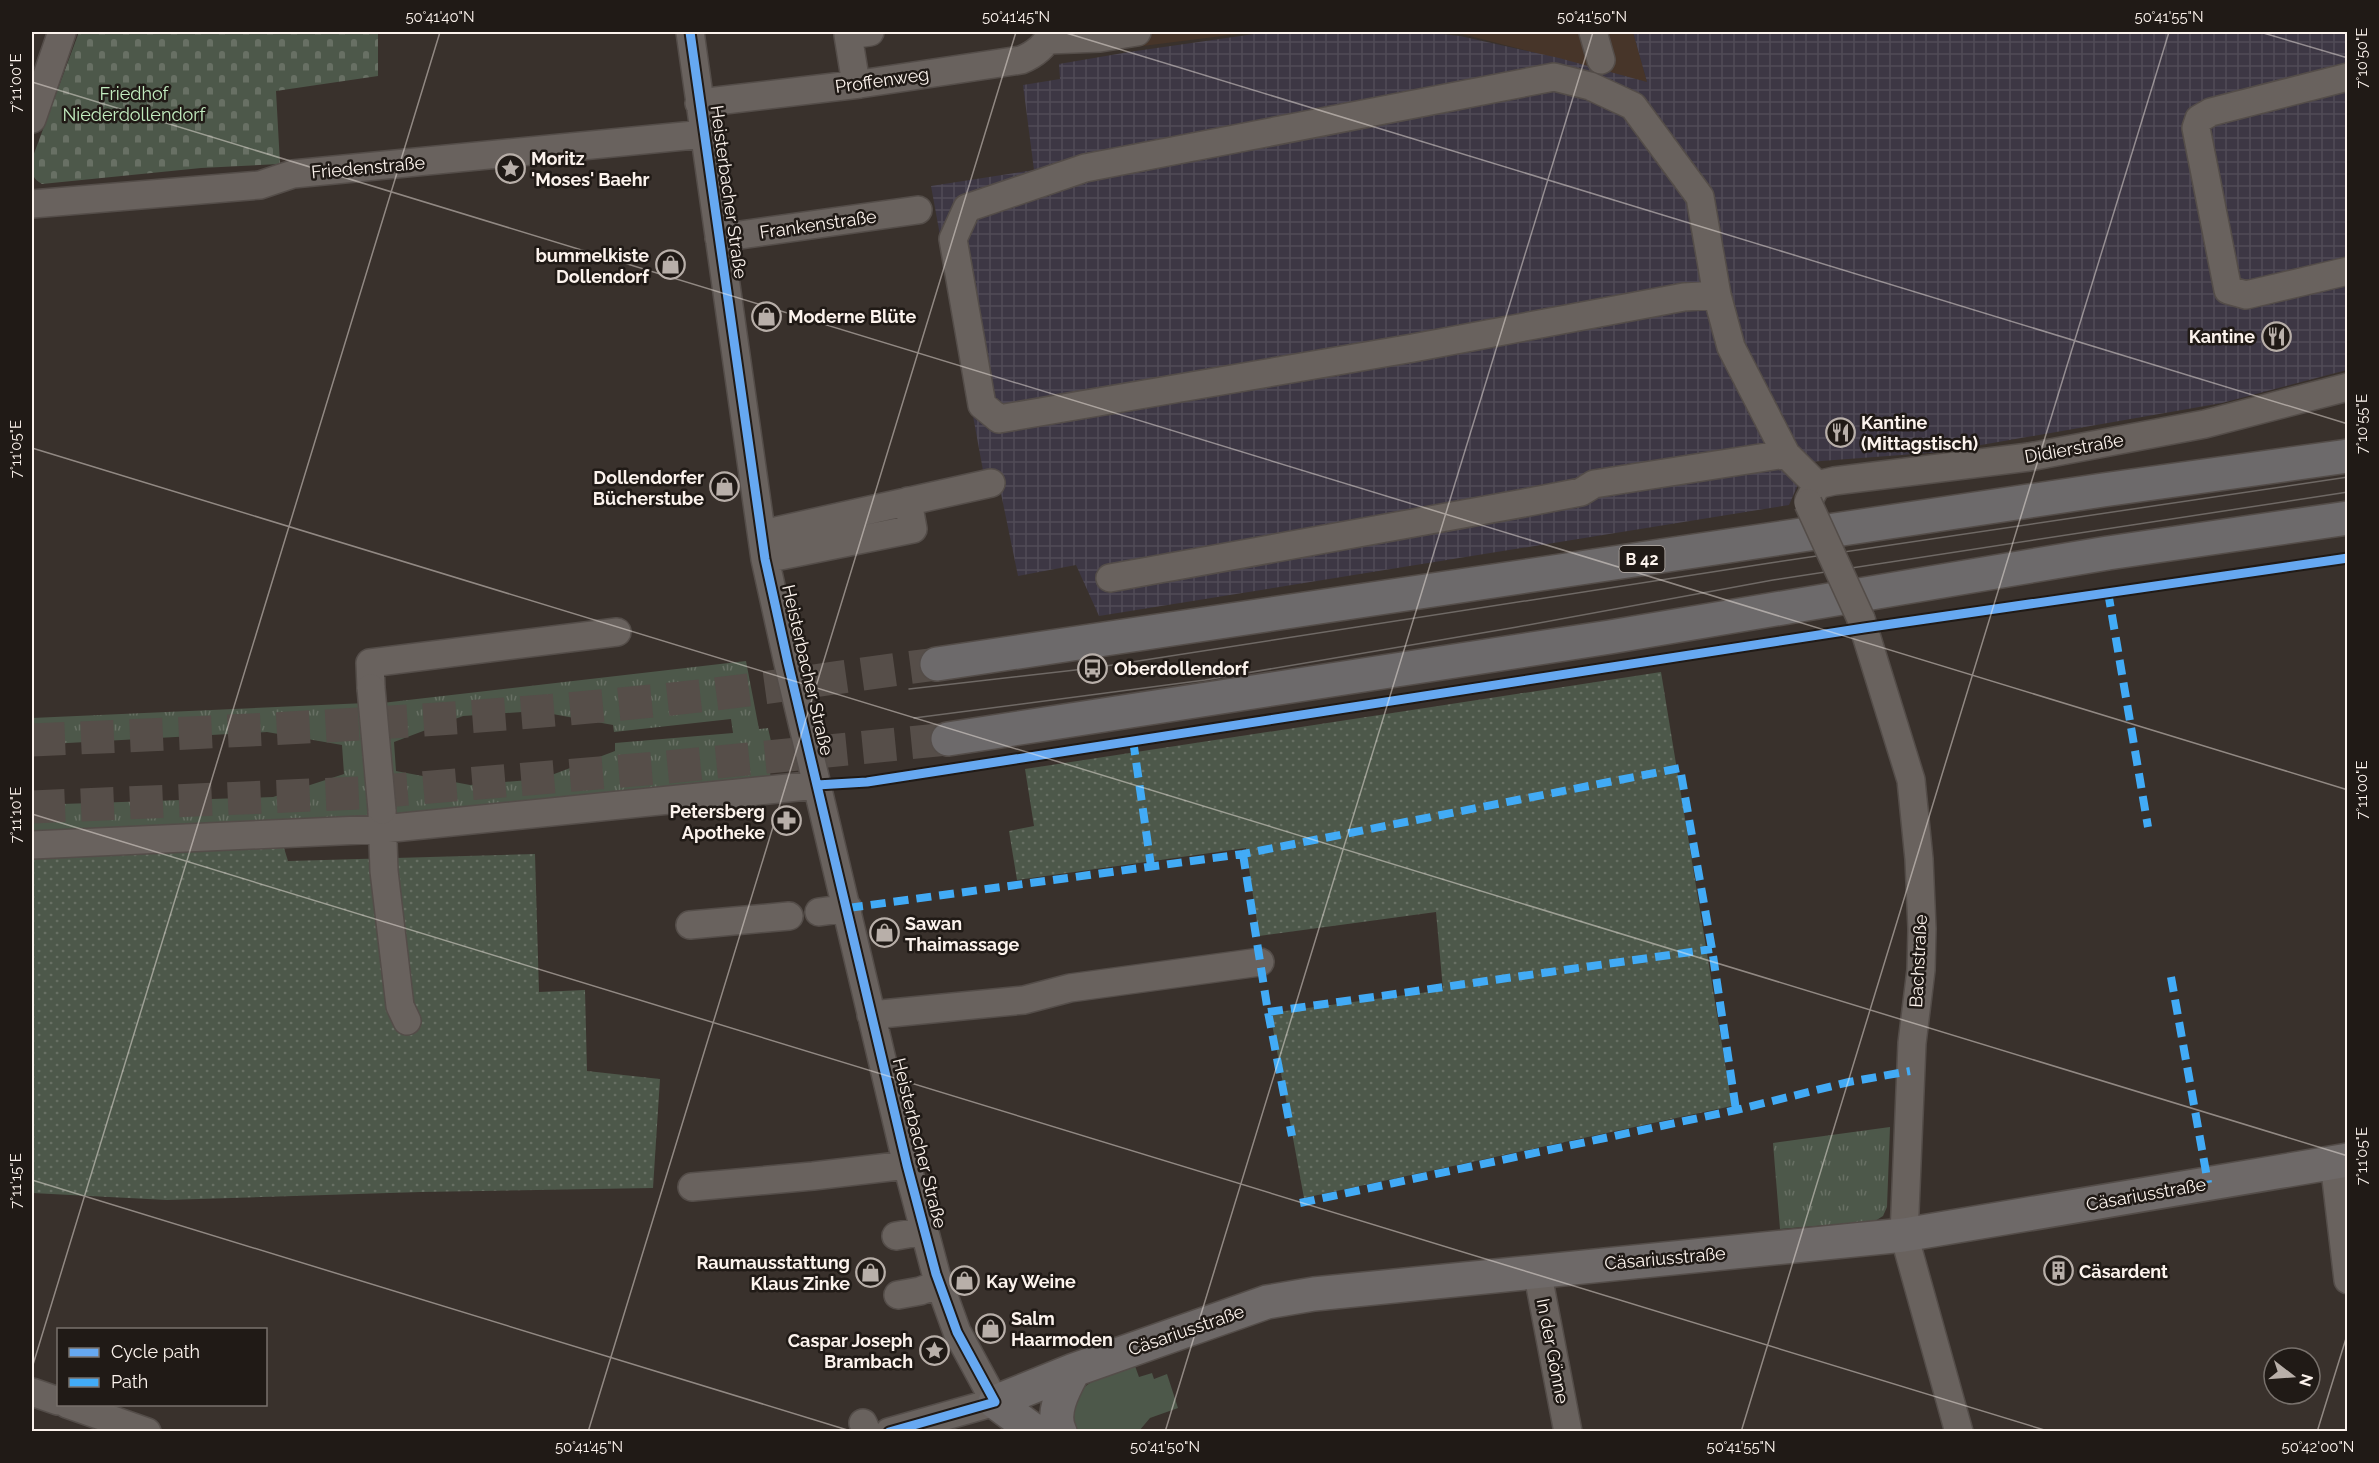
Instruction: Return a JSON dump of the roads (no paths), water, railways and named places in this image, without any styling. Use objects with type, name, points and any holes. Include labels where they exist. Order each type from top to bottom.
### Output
[{"type":"highway","name":"B 42","points":[[938,664],[2079,493],[2348,456]]},
{"type":"highway","points":[[948,739],[1610,637],[2108,554],[2348,518]]},
{"type":"main road","name":"Cäsariusstraße","points":[[1013,1420],[1074,1370],[1267,1302],[1331,1291],[1904,1235],[2341,1161]]},
{"type":"main road","points":[[1060,1431],[1058,1427],[1059,1404],[1074,1370]]},
{"type":"street","points":[[32,119],[62,32]]},
{"type":"street","name":"Heisterbacher Straße","points":[[690,32],[764,546],[817,785],[848,908],[907,1165],[939,1284],[957,1332],[1013,1420]]},
{"type":"street","points":[[856,84],[848,35],[870,32]]},
{"type":"street","points":[[1050,36],[1100,38],[1137,32]]},
{"type":"street","points":[[1593,32],[1600,60]]},
{"type":"street","name":"Proffenweg","points":[[699,103],[856,84],[1021,60],[1036,54],[1050,36]]},
{"type":"street","name":"Bachstraße","points":[[1717,295],[1684,297],[1413,348],[999,419],[982,405],[953,239],[967,208],[1085,168],[1554,77],[1590,86],[1633,106],[1701,197],[1717,295],[1731,346],[1786,454],[1812,494],[1861,619],[1911,780],[1919,859],[1922,970],[1912,1043],[1904,1235],[1959,1431]]},
{"type":"street","points":[[2348,77],[2211,112],[2199,119],[2196,128],[2228,290],[2246,295],[2348,271]]},
{"type":"street","name":"Friedenstraße","points":[[32,204],[260,185],[293,174],[705,134]]},
{"type":"street","name":"Frankenstraße","points":[[719,238],[918,210]]},
{"type":"street","name":"Didierstraße","points":[[1812,494],[1834,481],[2040,455],[2205,424],[2348,387]]},
{"type":"street","points":[[1110,578],[1581,492],[1594,484],[1786,454]]},
{"type":"street","points":[[764,546],[908,501],[991,483]]},
{"type":"street","points":[[407,1021],[400,1006],[384,871],[370,663],[617,632]]},
{"type":"street","points":[[32,845],[817,785]]},
{"type":"street","points":[[819,912],[848,908]]},
{"type":"street","points":[[690,925],[789,916]]},
{"type":"street","points":[[871,1015],[1024,1000],[1070,988],[1260,962]]},
{"type":"street","points":[[2341,1161],[2348,1280]]},
{"type":"street","points":[[692,1187],[907,1165]]},
{"type":"street","points":[[896,1236],[924,1231]]},
{"type":"street","name":"In der Gönne","points":[[1538,1270],[1568,1431]]},
{"type":"street","points":[[898,1294],[920,1291],[939,1284]]},
{"type":"street","points":[[32,1392],[57,1401]]},
{"type":"street","points":[[73,1406],[147,1431]]},
{"type":"street","points":[[889,1431],[1013,1420]]},
{"type":"tunnel","points":[[32,740],[497,715],[723,693],[937,664]]},
{"type":"tunnel","points":[[32,807],[359,793],[658,768],[948,739]]},
{"type":"tram line","points":[[909,689],[1093,668],[1770,563],[2348,477]]},
{"type":"tram line","points":[[914,718],[1205,680],[1517,627],[1773,580],[2348,492]]},
{"type":"place","name":"Moritz 'Moses' Baehr","points":[[510,168]]},
{"type":"place","name":"bummelkiste Dollendorf","points":[[670,265]]},
{"type":"place","name":"Moderne Blüte","points":[[767,316]]},
{"type":"place","name":"Kantine","points":[[2276,336]]},
{"type":"place","name":"Kantine (Mittagstisch)","points":[[1840,432]]},
{"type":"place","name":"Dollendorfer Bücherstube","points":[[725,487]]},
{"type":"place","name":"Oberdollendorf","points":[[1093,668]]},
{"type":"place","name":"Petersberg Apotheke","points":[[786,821]]},
{"type":"place","name":"Sawan Thaimassage","points":[[884,933]]},
{"type":"place","name":"Cäsardent","points":[[2058,1271]]},
{"type":"place","name":"Raumausstattung Klaus Zinke","points":[[871,1272]]},
{"type":"place","name":"Kay Weine","points":[[965,1281]]},
{"type":"place","name":"Salm Haarmoden","points":[[990,1328]]},
{"type":"place","name":"Caspar Joseph Brambach","points":[[934,1350]]},
{"type":"park label","name":"Friedhof Niederdollendorf","points":[[134,103]]}]
